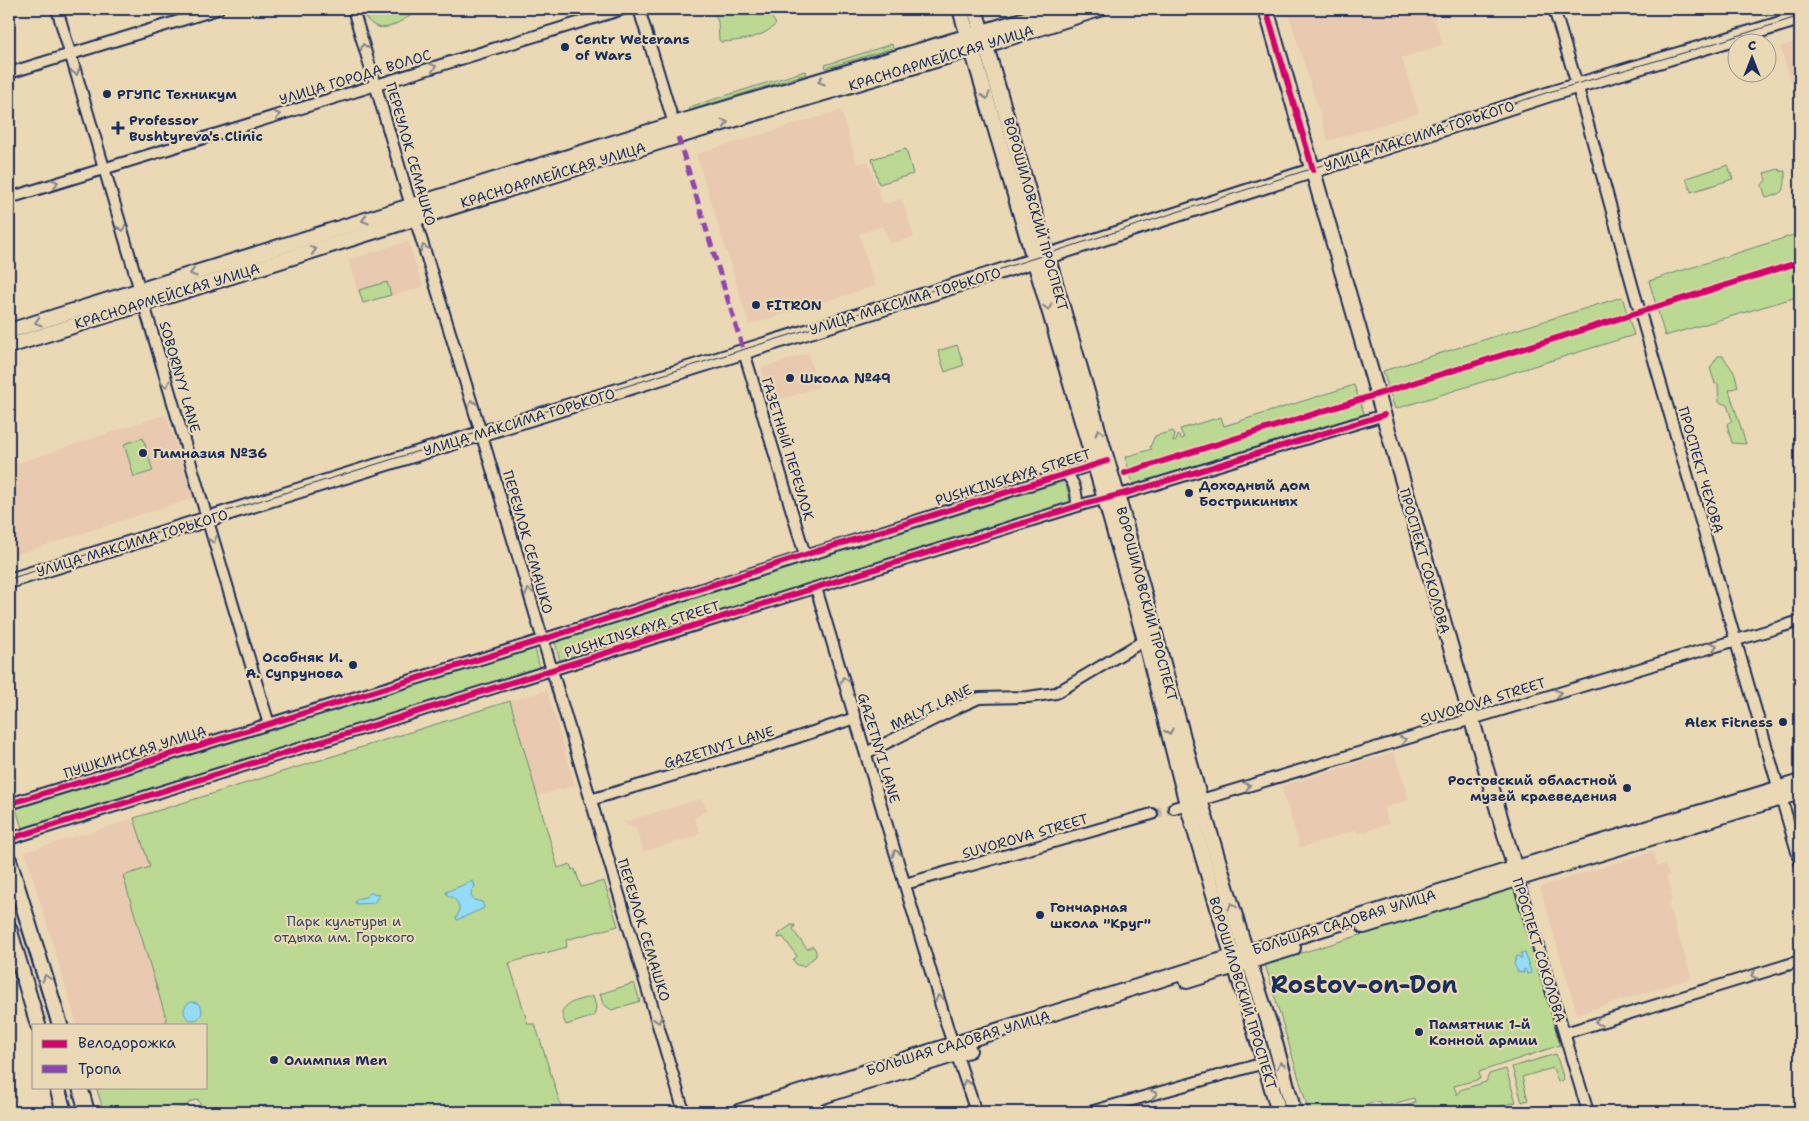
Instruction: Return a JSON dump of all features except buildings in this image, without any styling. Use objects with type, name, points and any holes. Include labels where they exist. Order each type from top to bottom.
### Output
[{"type":"main road","name":"ВОРОШИЛОВСКИЙ ПРОСПЕКТ","points":[[960,9],[1034,261],[1101,462]]},
{"type":"main road","name":"ВОРОШИЛОВСКИЙ ПРОСПЕКТ","points":[[974,9],[1048,256],[1101,462],[1194,802],[1233,962],[1279,1112]]},
{"type":"main road","name":"КРАСНОАРМЕЙСКАЯ УЛИЦА","points":[[984,39],[1059,9]]},
{"type":"main road","name":"КРАСНОАРМЕЙСКАЯ УЛИЦА","points":[[413,212],[674,124],[1099,9]]},
{"type":"main road","name":"ПРОСПЕКТ СОКОЛОВА","points":[[1266,9],[1516,873]]},
{"type":"main road","name":"УЛИЦА МАКСИМА ГОРЬКОГО","points":[[9,581],[1034,261],[1577,86],[1800,18]]},
{"type":"main road","name":"КРАСНОАРМЕЙСКАЯ УЛИЦА","points":[[9,331],[142,296],[413,212],[669,139],[970,43]]},
{"type":"main road","name":"КРАСНОАРМЕЙСКАЯ УЛИЦА","points":[[9,346],[142,296]]},
{"type":"main road","name":"ВОРОШИЛОВСКИЙ ПРОСПЕКТ","points":[[1111,497],[1145,640],[1194,802],[1272,1032],[1294,1112]]},
{"type":"main road","points":[[1780,793],[1800,782]]},
{"type":"main road","points":[[1780,793],[1800,792]]},
{"type":"main road","name":"БОЛЬШАЯ САДОВАЯ УЛИЦА","points":[[738,1112],[955,1049],[1516,873],[1780,793]]},
{"type":"main road","points":[[9,860],[60,1024]]},
{"type":"main road","points":[[9,928],[38,1024]]},
{"type":"main road","name":"БОЛЬШАЯ САДОВАЯ УЛИЦА","points":[[772,1112],[955,1049]]},
{"type":"main road","points":[[57,1088],[64,1112]]},
{"type":"main road","points":[[80,1088],[87,1112]]},
{"type":"street","name":"SOBORNYY LANE","points":[[57,9],[168,389],[269,724]]},
{"type":"street","points":[[9,74],[218,9]]},
{"type":"street","name":"ПЕРЕУЛОК СЕМАШКО","points":[[353,9],[684,1112]]},
{"type":"street","name":"УЛИЦА ГОРОДА ВОЛОС","points":[[9,198],[623,9]]},
{"type":"street","points":[[639,9],[674,124]]},
{"type":"street","name":"ПРОСПЕКТ ЧЕХОВА","points":[[1554,9],[1800,862]]},
{"type":"street","name":"ГАЗЕТНЫЙ ПЕРЕУЛОК","points":[[744,352],[805,555]]},
{"type":"street","points":[[1111,497],[1384,416]]},
{"type":"street","name":"PUSHKINSKAYA STREET","points":[[269,724],[1101,462]]},
{"type":"street","points":[[1065,473],[1070,478],[1075,490],[1077,506]]},
{"type":"street","name":"PUSHKINSKAYA STREET","points":[[9,839],[1111,497]]},
{"type":"street","name":"GAZETNYI LANE","points":[[816,588],[905,884]]},
{"type":"street","name":"SUVOROVA STREET","points":[[1174,808],[1800,621]]},
{"type":"street","name":"MALYI LANE","points":[[866,753],[973,700],[986,697],[1028,697],[1056,693],[1145,640]]},
{"type":"street","name":"GAZETNYI LANE","points":[[590,800],[762,749],[856,718]]},
{"type":"street","name":"ПУШКИНСКАЯ УЛИЦА","points":[[9,804],[269,724]]},
{"type":"street","name":"SUVOROVA STREET","points":[[905,884],[1152,814]]},
{"type":"street","name":"ПРОСПЕКТ СОКОЛОВА","points":[[1516,873],[1588,1112]]},
{"type":"street","points":[[905,884],[976,1112]]},
{"type":"street","points":[[1565,1033],[1800,961]]},
{"type":"street","points":[[1090,1112],[1264,1063]]},
{"type":"shaded area","points":[[1287,9],[1432,9],[1443,45],[1402,58],[1419,113],[1328,141]]},
{"type":"shaded area","points":[[1800,40],[1800,110],[1780,47]]},
{"type":"shaded area","points":[[841,110],[857,164],[868,161],[883,204],[902,199],[914,237],[890,244],[883,226],[859,234],[875,286],[749,325],[696,154]]},
{"type":"shaded area","points":[[408,241],[423,287],[362,304],[348,260]]},
{"type":"shaded area","name":"Школа №49","points":[[808,353],[819,387],[772,402],[761,368]]},
{"type":"shaded area","points":[[166,414],[193,498],[15,555],[9,534],[9,466]]},
{"type":"shaded area","points":[[547,690],[575,785],[537,796],[510,701]]},
{"type":"shaded area","points":[[1394,752],[1409,800],[1384,808],[1389,824],[1358,834],[1356,830],[1300,848],[1281,786]]},
{"type":"shaded area","points":[[700,799],[708,809],[694,819],[699,829],[699,833],[696,836],[643,852],[636,828],[628,826],[624,822]]},
{"type":"shaded area","points":[[134,818],[150,867],[123,877],[166,1018],[166,1024],[77,1024],[25,852]]},
{"type":"shaded area","points":[[1653,851],[1658,866],[1665,864],[1669,875],[1666,876],[1672,891],[1670,892],[1672,901],[1668,903],[1692,978],[1577,1014],[1540,887]]},
{"type":"green space","points":[[360,9],[425,9],[398,23],[382,28],[375,26],[367,20]]},
{"type":"green space","points":[[713,9],[766,9],[776,24],[758,36],[743,40],[721,42],[719,40],[718,22]]},
{"type":"green space","points":[[892,44],[893,48],[826,68],[825,65]]},
{"type":"green space","points":[[805,71],[806,74],[690,110],[689,107]]},
{"type":"green space","points":[[906,149],[913,174],[879,184],[872,159]]},
{"type":"green space","points":[[1728,165],[1733,179],[1691,192],[1686,178]]},
{"type":"green space","points":[[1779,169],[1780,171],[1785,171],[1783,190],[1766,198],[1762,185],[1766,180],[1764,173]]},
{"type":"green space","points":[[1800,233],[1800,296],[1665,336],[1649,281]]},
{"type":"green space","points":[[387,282],[391,295],[363,303],[359,290]]},
{"type":"green space","points":[[1622,297],[1634,335],[1395,409],[1383,371]]},
{"type":"green space","points":[[957,345],[964,365],[945,372],[938,351]]},
{"type":"green space","points":[[1718,356],[1723,356],[1735,374],[1738,387],[1729,390],[1746,444],[1732,443],[1727,424],[1732,420],[1727,405],[1719,402],[1718,384],[1715,384],[1710,368]]},
{"type":"green space","points":[[1354,385],[1364,413],[1363,416],[1355,419],[1353,417],[1341,424],[1338,422],[1333,426],[1331,425],[1134,487],[1125,457],[1152,449],[1150,447],[1155,436],[1173,431],[1175,435],[1173,442],[1176,441],[1178,435],[1182,439],[1184,438],[1180,429],[1221,417],[1224,426]]},
{"type":"green space","points":[[143,438],[153,471],[134,477],[124,444]]},
{"type":"green space","points":[[1065,481],[1071,503],[560,661],[555,642]]},
{"type":"green space","points":[[535,649],[540,668],[22,828],[16,809]]},
{"type":"green space","name":"Парк культуры и отдыха им. Горького","points":[[510,701],[558,868],[570,864],[572,870],[575,869],[581,887],[604,881],[618,926],[566,940],[567,947],[509,963],[528,1024],[535,1024],[563,1112],[203,1112],[198,1099],[184,1107],[166,1112],[104,1112],[96,1088],[208,1088],[208,1024],[166,1024],[166,1018],[123,876],[150,867],[134,818]]},
{"type":"green space","points":[[1515,888],[1560,1045],[1479,1072],[1480,1079],[1454,1086],[1457,1095],[1460,1090],[1486,1082],[1489,1074],[1506,1069],[1516,1102],[1481,1112],[1459,1112],[1457,1108],[1443,1112],[1391,1112],[1393,1109],[1415,1103],[1414,1098],[1382,1107],[1379,1101],[1343,1112],[1309,1112],[1265,964]]},
{"type":"green space","points":[[791,925],[795,925],[793,930],[807,949],[813,946],[816,951],[816,956],[804,966],[797,965],[793,960],[797,956],[783,937],[778,938],[779,934]]},
{"type":"green space","points":[[634,983],[640,1001],[612,1010],[603,1004],[600,994]]},
{"type":"green space","points":[[593,996],[596,1007],[594,1016],[566,1025],[562,1013],[563,1009],[574,1002]]},
{"type":"green space","points":[[1556,1054],[1564,1080],[1558,1082],[1553,1068],[1522,1077],[1528,1100],[1522,1102],[1512,1067]]},
{"type":"water","points":[[473,881],[475,887],[472,890],[471,896],[474,900],[482,902],[484,908],[457,920],[458,904],[446,892]]},
{"type":"water","points":[[370,893],[380,894],[374,903],[356,904],[357,899],[365,897]]},
{"type":"water","points":[[1525,952],[1531,973],[1527,974],[1525,969],[1523,970],[1524,973],[1518,972],[1514,964],[1517,956],[1522,958],[1521,953]]},
{"type":"water","points":[[193,1002],[199,1005],[202,1011],[199,1017],[193,1020],[187,1017],[184,1011],[187,1005]]},
{"type":"tunnel","points":[[1152,814],[1174,808]]},
{"type":"tram line","points":[[9,579],[985,274],[1552,91],[1690,51],[1800,16]]},
{"type":"tram line","points":[[9,889],[51,1024]]},
{"type":"tram line","points":[[66,1088],[74,1112]]},
{"type":"marked path","points":[[678,137],[744,352]]},
{"type":"cycle path","points":[[1266,9],[1313,170]]},
{"type":"cycle path","points":[[1125,473],[1800,262]]},
{"type":"cycle path","points":[[9,839],[1084,504],[1130,492],[1384,415]]},
{"type":"cycle path","points":[[9,804],[532,643],[814,552],[1107,461]]},
{"type":"place","name":"Centr Weterans of Wars","points":[[565,47]]},
{"type":"place","name":"РГУПС Техникум","points":[[107,94]]},
{"type":"place","name":"Professor Bushtyreva's Clinic","points":[[118,128]]},
{"type":"place","name":"FITRON","points":[[756,305]]},
{"type":"place","name":"Школа №49","points":[[790,378]]},
{"type":"place","name":"Гимназия №36","points":[[143,453]]},
{"type":"place","name":"Доходный дом Бострикиных","points":[[1189,493]]},
{"type":"place","name":"Особняк И. А. Супрунова","points":[[353,665]]},
{"type":"place","name":"Alex Fitness","points":[[1783,722]]},
{"type":"place","name":"Ростовский областной музей краеведения","points":[[1627,788]]},
{"type":"place","name":"Гончарная школа \"Круг\"","points":[[1040,915]]},
{"type":"place","name":"Памятник 1-й Конной армии","points":[[1419,1032]]},
{"type":"place","name":"Олимпия Men","points":[[274,1060]]},
{"type":"district","name":"Rostov-on-Don","points":[[1364,985]]}]
